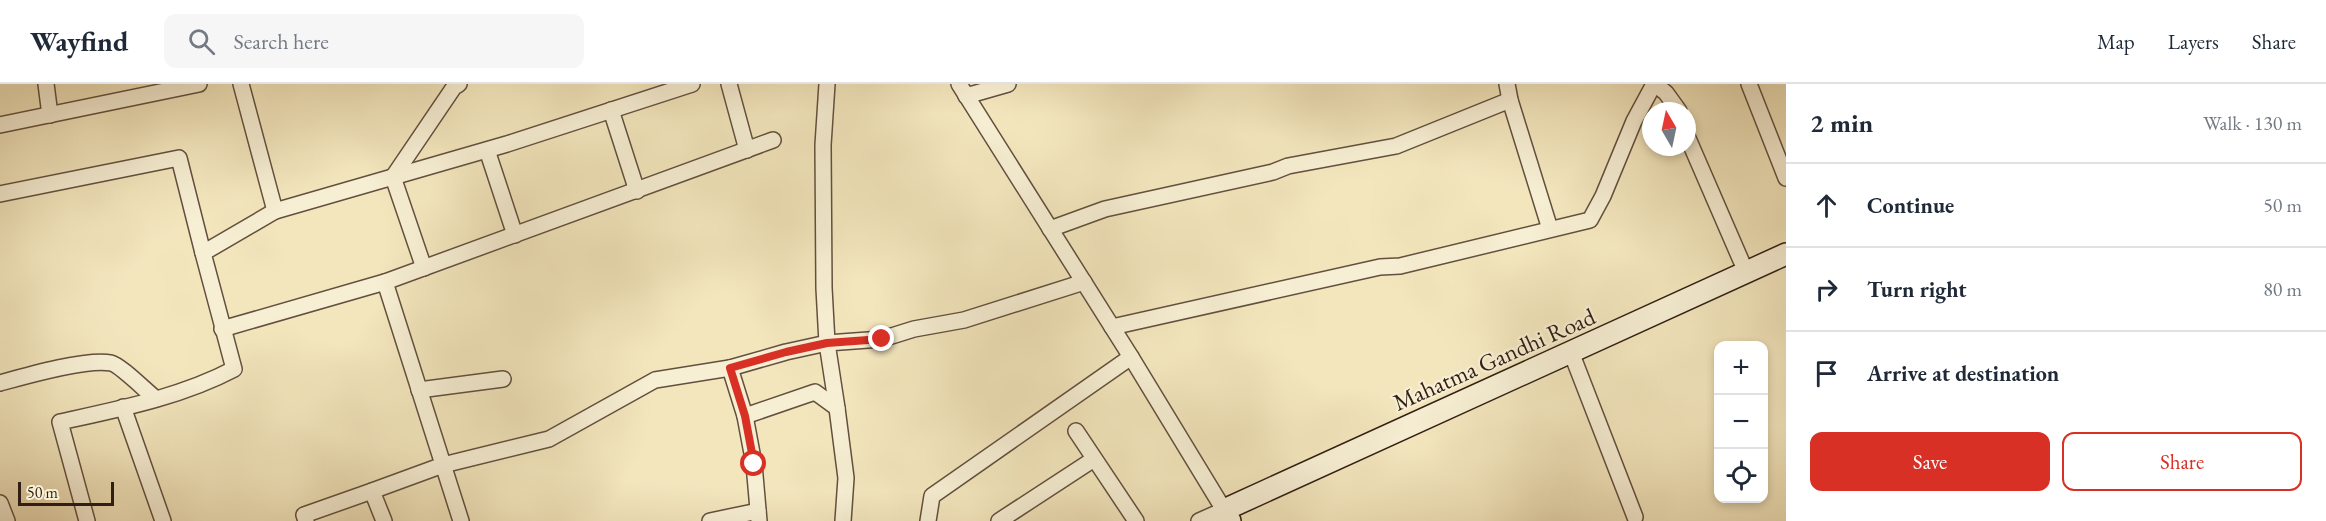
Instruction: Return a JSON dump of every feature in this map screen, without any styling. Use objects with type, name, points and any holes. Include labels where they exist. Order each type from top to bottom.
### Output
[{"type":"street","points":[[46,84],[51,115]]},
{"type":"street","points":[[0,125],[199,84]]},
{"type":"street","points":[[241,84],[275,211]]},
{"type":"street","points":[[393,177],[454,87],[459,84]]},
{"type":"street","points":[[203,253],[275,211],[487,150],[692,84]]},
{"type":"street","points":[[729,84],[747,150]]},
{"type":"street","points":[[828,84],[823,145],[824,288],[827,343],[846,478],[843,521]]},
{"type":"street","points":[[1008,84],[963,90],[1131,357],[1227,515],[1199,521]]},
{"type":"street","points":[[1507,84],[1550,228]]},
{"type":"street","points":[[1112,327],[1380,267],[1400,266],[1590,220],[1603,196],[1634,121],[1655,84],[1672,102]]},
{"type":"street","points":[[1749,84],[1786,178]]},
{"type":"street","points":[[1050,229],[1105,209],[1274,172],[1287,166],[1395,146],[1510,100]]},
{"type":"street","points":[[611,110],[637,190]]},
{"type":"street","points":[[222,329],[385,282],[773,140]]},
{"type":"street","points":[[487,150],[515,235]]},
{"type":"street","points":[[1696,156],[1746,272]]},
{"type":"street","points":[[0,194],[179,158],[234,369],[207,383],[60,422],[87,521]]},
{"type":"street","points":[[393,177],[424,268]]},
{"type":"street","name":"Mahatma Gandhi Road","points":[[1227,515],[1571,352],[1786,254]]},
{"type":"street","points":[[385,282],[461,521]]},
{"type":"street","points":[[306,521],[304,515],[443,465],[549,439],[655,380],[730,368],[827,343],[882,339],[914,329],[964,320],[1084,282]]},
{"type":"street","points":[[1571,352],[1635,517]]},
{"type":"street","points":[[928,521],[932,496],[1131,357]]},
{"type":"street","points":[[0,383],[52,370],[96,363],[113,363],[155,398]]},
{"type":"street","points":[[710,521],[759,516],[754,464],[745,416],[730,368]]},
{"type":"street","points":[[419,390],[503,379]]},
{"type":"street","points":[[745,416],[815,393],[837,408]]},
{"type":"street","points":[[123,407],[163,521]]},
{"type":"street","points":[[1076,431],[1136,521]]},
{"type":"street","points":[[999,521],[1094,459]]},
{"type":"street","points":[[372,491],[384,521]]},
{"type":"street","points":[[0,503],[7,521]]},
{"type":"route","points":[[754,464],[745,416],[730,368],[827,343],[882,339]]}]
